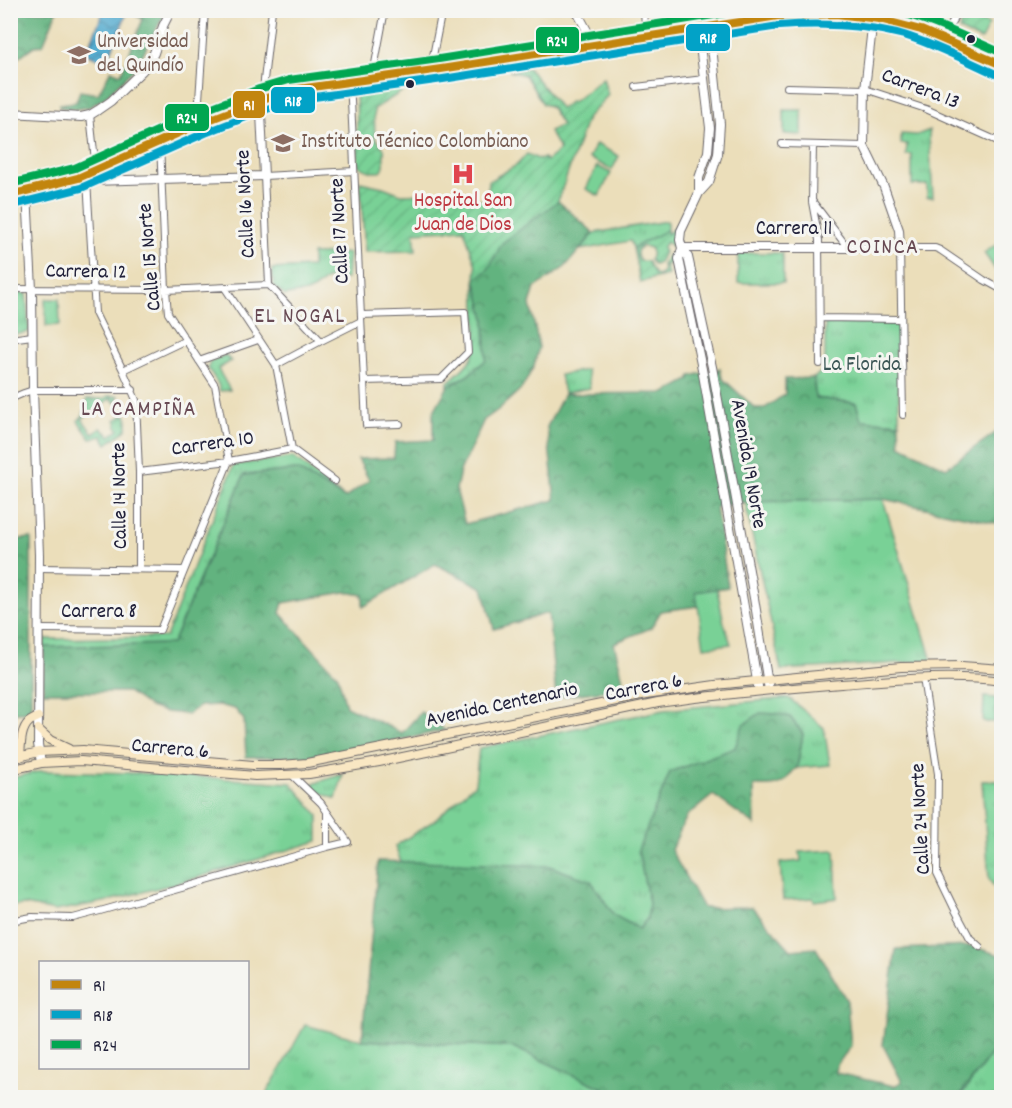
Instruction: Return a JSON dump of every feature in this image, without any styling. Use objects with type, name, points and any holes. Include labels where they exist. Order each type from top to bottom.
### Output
[{"type":"main road","points":[[10,195],[83,179],[201,123],[263,99],[374,69],[550,41],[591,41],[645,27],[760,10]]},
{"type":"main road","points":[[884,10],[909,16],[1002,66]]},
{"type":"main road","points":[[10,186],[62,174],[198,115],[263,88],[281,83],[350,77],[591,41],[698,29],[709,19],[806,13],[873,14],[1002,56]]},
{"type":"main road","name":"Avenida Centenario","points":[[10,759],[39,752],[72,750],[253,765],[307,763],[646,695],[757,680],[901,667],[962,666],[1002,669]]},
{"type":"main road","name":"Carrera 6","points":[[10,770],[41,763],[66,761],[255,776],[309,774],[368,764],[658,703],[723,694],[922,678],[1002,681]]},
{"type":"main road","points":[[20,757],[24,731],[28,723],[38,717]]},
{"type":"main road","points":[[38,729],[47,738],[72,750]]},
{"type":"street","points":[[10,113],[81,117],[90,115],[111,101],[149,62],[171,10]]},
{"type":"street","points":[[198,115],[205,10]]},
{"type":"street","name":"Calle 16 Norte","points":[[272,10],[261,113],[269,285],[321,341]]},
{"type":"street","points":[[374,69],[385,10]]},
{"type":"street","points":[[432,61],[442,10]]},
{"type":"street","points":[[576,10],[591,41]]},
{"type":"street","points":[[644,10],[645,27]]},
{"type":"street","points":[[946,36],[957,10]]},
{"type":"street","points":[[873,14],[865,89],[864,146],[884,188],[899,230],[903,415]]},
{"type":"street","name":"Avenida 19 Norte","points":[[709,19],[720,133],[718,154],[709,182],[699,193],[681,231],[680,240],[688,257],[712,367],[769,690]]},
{"type":"street","name":"Avenida 19 Norte","points":[[698,29],[710,128],[708,152],[699,178],[699,193]]},
{"type":"street","name":"Calle 17 Norte","points":[[350,77],[366,425],[400,424]]},
{"type":"street","points":[[636,87],[704,79]]},
{"type":"street","name":"Carrera 13","points":[[787,87],[865,89],[926,109],[1002,143]]},
{"type":"street","points":[[90,115],[95,161]]},
{"type":"street","name":"Calle 15 Norte","points":[[160,142],[168,313],[215,385],[229,461]]},
{"type":"street","points":[[782,144],[864,146]]},
{"type":"street","points":[[813,145],[812,202],[819,240],[820,364]]},
{"type":"street","points":[[83,179],[264,176],[354,171]]},
{"type":"street","name":"Calle 14 Norte","points":[[83,179],[95,313],[136,400],[139,569]]},
{"type":"street","points":[[27,192],[32,289],[39,568],[38,729],[41,763]]},
{"type":"street","points":[[812,202],[848,248]]},
{"type":"street","name":"Avenida 19 Norte","points":[[682,248],[679,259],[702,369],[759,691]]},
{"type":"street","name":"Carrera 11","points":[[682,248],[935,248],[1002,290]]},
{"type":"street","name":"Carrera 12","points":[[10,289],[166,291],[269,285]]},
{"type":"street","points":[[225,288],[276,365],[292,449],[335,481]]},
{"type":"street","points":[[276,365],[361,318],[465,312],[468,352],[441,379],[364,381]]},
{"type":"street","points":[[820,318],[901,319]]},
{"type":"street","points":[[10,339],[32,336]]},
{"type":"street","points":[[123,370],[186,340]]},
{"type":"street","points":[[199,361],[258,340]]},
{"type":"street","points":[[10,399],[33,390],[133,390]]},
{"type":"street","name":"Carrera 10","points":[[139,472],[229,461],[292,449]]},
{"type":"street","points":[[39,568],[184,570],[229,461]]},
{"type":"street","name":"Carrera 8","points":[[38,629],[160,630],[184,570]]},
{"type":"street","name":"Calle 24 Norte","points":[[922,678],[938,774],[938,873],[952,906],[970,938],[980,947]]},
{"type":"street","points":[[10,921],[32,917],[73,918],[348,842],[321,803],[292,775]]},
{"type":"street","points":[[327,811],[327,846]]},
{"type":"green space","points":[[10,11],[57,11],[43,45],[34,46],[12,62],[10,62]]},
{"type":"green space","points":[[150,11],[166,11],[136,67],[104,98],[89,107],[76,109],[59,107],[60,104],[76,102],[80,91],[98,94],[111,70],[121,74],[143,19],[135,15],[136,12],[140,16]]},
{"type":"green space","points":[[964,14],[989,24],[981,40],[959,30]]},
{"type":"green space","points":[[528,68],[561,109],[603,78],[608,95],[587,118],[558,201],[502,243],[488,269],[475,279],[476,266],[464,229],[414,232],[416,251],[365,252],[360,182],[401,194],[434,193],[487,201],[489,181],[517,165],[527,154],[540,160],[544,158],[546,161],[560,150],[549,131],[562,125],[550,106],[543,104],[525,75],[509,71]]},
{"type":"green space","points":[[407,82],[406,89],[374,109],[375,138],[384,150],[384,164],[383,169],[377,172],[365,169],[358,165],[356,89]]},
{"type":"green space","points":[[784,110],[802,110],[802,135],[784,134]]},
{"type":"green space","points":[[930,130],[933,197],[927,197],[927,185],[912,185],[912,155],[906,155],[907,144],[901,144],[901,134],[917,135]]},
{"type":"green space","points":[[596,144],[619,156],[612,170],[589,158]]},
{"type":"green space","points":[[597,166],[611,173],[599,196],[586,189]]},
{"type":"green space","points":[[558,201],[594,233],[565,267],[535,288],[530,304],[539,347],[534,366],[522,388],[484,420],[460,471],[456,489],[465,524],[555,500],[547,427],[564,394],[665,393],[689,380],[691,376],[720,369],[722,378],[755,408],[765,408],[785,394],[785,379],[814,378],[815,398],[856,403],[861,420],[899,423],[900,445],[946,468],[1001,429],[1001,524],[883,499],[745,502],[716,507],[728,587],[696,592],[698,606],[661,611],[651,628],[614,643],[625,688],[556,697],[548,613],[494,629],[483,588],[435,564],[363,607],[363,595],[345,592],[283,603],[280,613],[338,676],[346,706],[402,733],[421,712],[445,730],[368,747],[307,757],[246,757],[244,720],[235,709],[218,705],[200,706],[188,714],[166,712],[150,707],[128,692],[43,692],[44,647],[172,644],[244,475],[297,470],[345,498],[369,480],[358,459],[394,458],[395,442],[433,440],[433,413],[448,386],[467,376],[486,360],[485,318],[475,279],[488,269],[502,243]]},
{"type":"green space","points":[[667,221],[667,230],[633,248],[630,241],[580,250],[594,233]]},
{"type":"green space","points":[[682,221],[672,247],[667,242],[663,246],[664,252],[659,263],[654,265],[650,260],[652,252],[650,248],[643,246],[637,252],[640,261],[647,261],[655,275],[659,276],[663,272],[662,265],[670,255],[672,263],[665,265],[668,275],[640,282],[633,248],[667,230],[668,234]]},
{"type":"green space","points":[[997,244],[1001,250],[1001,278],[984,253]]},
{"type":"green space","points":[[349,253],[347,279],[327,279],[312,290],[285,296],[274,286],[272,269],[312,267],[312,254]]},
{"type":"green space","points":[[738,253],[782,253],[783,283],[738,283]]},
{"type":"green space","points":[[475,279],[485,318],[486,360],[467,376],[448,386],[448,382],[466,365],[474,353]]},
{"type":"green space","points":[[10,293],[26,293],[29,331],[26,333],[11,335]]},
{"type":"green space","points":[[45,299],[59,299],[60,325],[46,326]]},
{"type":"green space","name":"La Florida","points":[[825,323],[895,323],[898,327],[899,423],[861,420],[856,403],[815,398],[814,378],[825,368]]},
{"type":"green space","points":[[225,355],[231,361],[218,369],[230,390],[220,391],[208,368],[210,362]]},
{"type":"green space","points":[[587,370],[590,388],[564,393],[560,375]]},
{"type":"green space","points":[[108,396],[119,396],[115,403],[111,398],[82,419],[93,434],[101,428],[110,436],[119,430],[115,420],[126,415],[127,429],[107,444],[102,436],[91,439],[78,421],[84,414],[87,399],[104,399]]},
{"type":"green space","points":[[293,457],[345,498],[297,470],[244,475],[172,644],[44,647],[45,639],[166,637],[234,465]]},
{"type":"green space","points":[[883,499],[932,661],[781,670],[745,502]]},
{"type":"green space","points":[[31,538],[31,711],[11,713],[11,540]]},
{"type":"green space","points":[[717,589],[731,644],[704,647],[696,592]]},
{"type":"green space","points":[[984,697],[996,698],[995,722],[983,722]]},
{"type":"green space","points":[[789,698],[824,728],[830,765],[797,768],[803,734],[790,717],[744,725],[735,748],[670,772],[638,850],[649,903],[647,919],[639,929],[614,915],[591,881],[549,866],[401,862],[395,846],[435,820],[475,784],[479,748],[664,710]]},
{"type":"green space","points":[[760,713],[790,717],[803,734],[797,768],[780,784],[754,786],[755,825],[713,795],[687,816],[671,850],[703,908],[752,907],[791,950],[816,948],[847,1001],[851,1046],[837,1065],[836,1073],[894,1086],[902,1082],[883,1045],[896,949],[971,946],[1000,955],[1001,1041],[959,1097],[622,1097],[513,1047],[362,1040],[378,861],[549,866],[591,881],[614,915],[639,929],[647,919],[649,903],[638,850],[670,772],[735,748],[743,725]]},
{"type":"green space","points":[[41,771],[136,773],[291,783],[318,815],[318,841],[196,878],[108,901],[55,911],[25,905],[11,906],[11,778]]},
{"type":"green space","points":[[343,774],[336,799],[306,786]]},
{"type":"green space","points":[[982,781],[1001,781],[1001,898],[989,879]]},
{"type":"green space","points":[[835,850],[837,898],[814,901],[813,898],[783,900],[780,863],[801,861],[800,852]]},
{"type":"green space","points":[[305,1025],[362,1040],[513,1047],[622,1097],[264,1098]]},
{"type":"green space","points":[[1001,1041],[1001,1097],[959,1098]]},
{"type":"water","points":[[104,10],[126,15],[107,62],[86,54]]},
{"type":"transit line","name":"R24","points":[[10,184],[75,168],[197,113],[289,80],[439,59],[745,10]]},
{"type":"transit line","name":"R24","points":[[891,10],[934,23],[1002,53]]},
{"type":"transit line","name":"R1","points":[[10,195],[78,178],[201,123],[291,90],[778,16],[836,14],[879,19],[921,30],[1002,65]]},
{"type":"transit line","name":"R18","points":[[13,205],[81,188],[205,133],[293,100],[443,79],[779,26],[842,25],[889,31],[928,44],[998,75]]},
{"type":"place","name":"Universidad del Quindío","points":[[79,55]]},
{"type":"place","name":"Instituto Técnico Colombiano","points":[[283,143]]},
{"type":"place","name":"Hospital San Juan de Dios","points":[[463,174]]},
{"type":"district","name":"COINCA","points":[[883,248]]},
{"type":"district","name":"EL NOGAL","points":[[300,317]]},
{"type":"district","name":"LA CAMPIÑA","points":[[139,410]]}]
